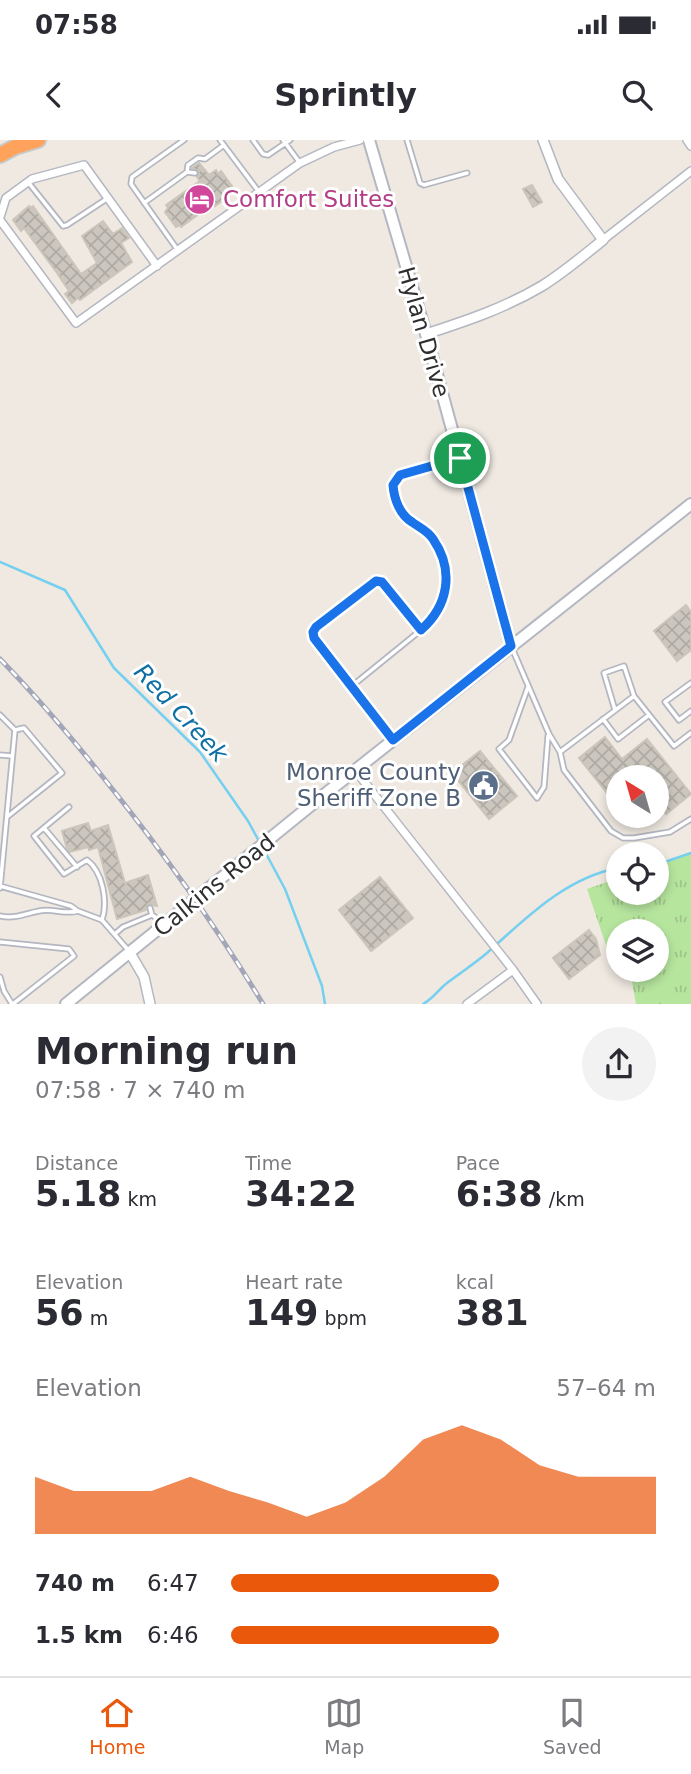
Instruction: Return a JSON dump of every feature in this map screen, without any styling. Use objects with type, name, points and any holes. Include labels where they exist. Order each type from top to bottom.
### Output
[{"type":"highway","points":[[0,155],[38,140]]},
{"type":"main road","name":"Hylan Drive","points":[[369,140],[426,334],[511,646]]},
{"type":"main road","name":"Calkins Road","points":[[66,1004],[355,770],[691,504]]},
{"type":"street","points":[[157,266],[84,165],[28,182],[6,198],[0,218],[76,323],[157,266],[300,163],[334,147],[360,140]]},
{"type":"street","points":[[543,140],[558,179],[603,240]]},
{"type":"street","points":[[687,140],[691,146]]},
{"type":"street","points":[[426,334],[481,316],[525,295],[559,274],[691,171]]},
{"type":"street","points":[[355,770],[537,1004]]},
{"type":"street","points":[[130,953],[144,977],[150,1004]]},
{"type":"street","points":[[467,1004],[513,970]]},
{"type":"lane","points":[[178,250],[131,184],[132,177],[184,140]]},
{"type":"lane","points":[[220,140],[259,192]]},
{"type":"lane","points":[[253,140],[262,155],[268,155],[286,141],[300,163]]},
{"type":"lane","points":[[407,140],[420,183],[424,185],[467,173]]},
{"type":"lane","points":[[187,172],[188,165],[198,158],[205,159],[224,145]]},
{"type":"lane","points":[[204,166],[205,159]]},
{"type":"lane","points":[[144,203],[187,172],[195,173]]},
{"type":"lane","points":[[28,182],[63,226],[108,198]]},
{"type":"lane","points":[[352,686],[435,618],[447,583],[434,539],[404,515],[397,503],[393,485],[400,475],[460,458]]},
{"type":"lane","points":[[393,740],[314,638],[313,632],[376,581],[382,582],[421,630]]},
{"type":"lane","points":[[511,646],[549,734],[560,752],[564,770],[616,835],[634,838],[670,832],[691,819]]},
{"type":"lane","points":[[615,710],[604,673],[624,666],[634,696],[674,746],[691,733]]},
{"type":"lane","points":[[691,683],[665,702],[679,720],[691,711]]},
{"type":"lane","points":[[528,687],[509,740],[499,749],[537,798],[544,787],[549,734]]},
{"type":"lane","points":[[560,752],[634,696]]},
{"type":"lane","points":[[0,715],[15,730]]},
{"type":"lane","points":[[603,719],[618,739],[649,715]]},
{"type":"lane","points":[[6,817],[62,773],[24,728],[15,730]]},
{"type":"lane","points":[[15,730],[0,887],[71,906],[102,920],[130,953]]},
{"type":"lane","points":[[0,755],[12,756]]},
{"type":"lane","points":[[69,807],[34,836],[64,874],[88,860],[96,869],[105,901],[102,920]]},
{"type":"lane","points":[[44,828],[77,867]]},
{"type":"lane","points":[[105,910],[114,907]]},
{"type":"lane","points":[[150,908],[152,915],[166,925]]},
{"type":"lane","points":[[0,916],[13,918],[39,911],[68,914],[78,911]]},
{"type":"lane","points":[[115,934],[123,927],[152,915]]},
{"type":"lane","points":[[0,942],[69,949],[74,956],[12,1004],[4,992],[0,976]]},
{"type":"green space","points":[[691,853],[691,1004],[636,1004],[632,982],[669,982],[669,919],[606,919],[606,945],[587,889],[606,882],[606,905],[669,905],[669,861]]},
{"type":"building","name":"Comfort Suites","points":[[199,163],[209,175],[216,170],[218,174],[221,171],[232,186],[229,192],[231,194],[181,227],[176,227],[165,212],[168,208],[166,205],[200,181],[197,177],[199,171],[192,168]]},
{"type":"building","points":[[532,185],[542,202],[533,207],[523,189]]},
{"type":"building","points":[[29,206],[33,206],[81,274],[97,263],[82,236],[103,221],[113,234],[122,228],[129,238],[121,243],[132,262],[72,303],[65,294],[69,291],[57,273],[24,228],[21,231],[13,220]]},
{"type":"building","points":[[686,605],[691,612],[691,650],[677,661],[654,631]]},
{"type":"building","points":[[605,737],[622,759],[647,739],[668,765],[606,765],[606,792],[579,758]]},
{"type":"building","name":"Monroe County Sheriff Zone B","points":[[480,751],[517,796],[489,819],[452,773]]},
{"type":"building","points":[[669,766],[691,794],[669,812]]},
{"type":"building","points":[[88,823],[91,831],[108,825],[125,883],[148,875],[157,906],[148,904],[146,910],[117,919],[98,847],[70,852],[67,849],[62,831]]},
{"type":"building","points":[[380,877],[413,918],[371,951],[339,910]]},
{"type":"building","points":[[589,930],[596,939],[600,955],[569,979],[553,958]]},
{"type":"waterway","name":"Red Creek","points":[[0,562],[65,590],[114,668],[200,752],[260,843]]},
{"type":"waterway","name":"Red Creek","points":[[263,848],[285,889],[322,986],[325,1004]]},
{"type":"waterway","name":"Red Creek","points":[[669,861],[691,853]]},
{"type":"waterway","name":"Red Creek","points":[[423,1004],[563,890],[606,871]]},
{"type":"railway","points":[[0,659],[68,734],[148,835],[208,918],[263,1004]]},
{"type":"place","name":"Comfort Suites","points":[[200,199]]},
{"type":"place","name":"Monroe County Sheriff Zone B","points":[[484,785]]},
{"type":"route","points":[[460,458],[511,646],[393,740],[314,638],[313,632],[376,581],[382,582],[421,630],[435,618],[447,583],[442,561],[434,539],[404,515],[397,503],[393,485],[400,475],[460,458]]}]
